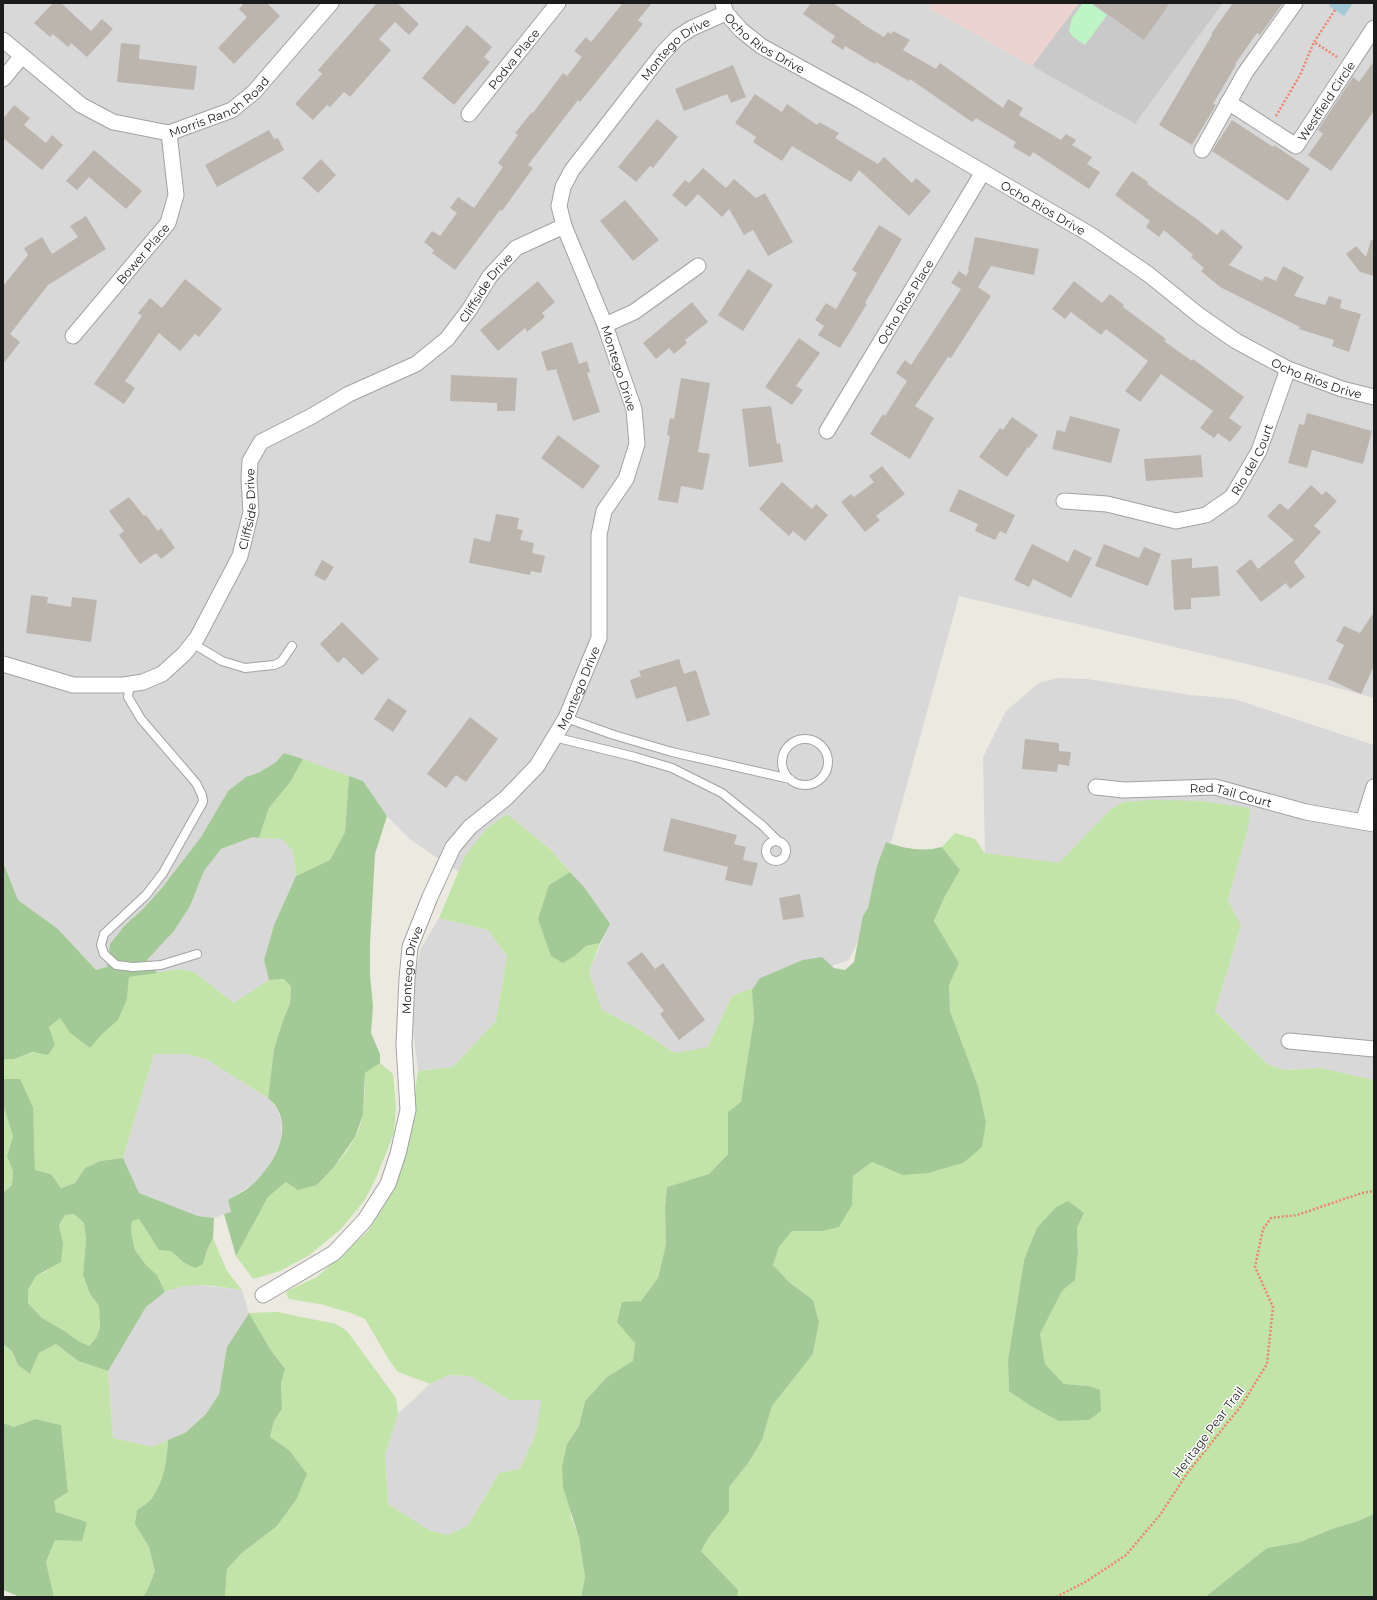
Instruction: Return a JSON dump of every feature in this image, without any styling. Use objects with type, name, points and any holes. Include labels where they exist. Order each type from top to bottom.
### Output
[{"type":"street","name":"Morris Ranch Road","points":[[3,40],[81,105],[113,122],[169,133],[232,110],[254,92],[331,3]]},
{"type":"street","name":"Podva Place","points":[[469,114],[558,3]]},
{"type":"street","points":[[1202,150],[1245,73],[1295,3]]},
{"type":"street","name":"Ocho Rios Drive","points":[[724,8],[741,30],[761,46],[1091,235],[1148,274],[1200,316],[1236,341],[1288,369],[1342,389],[1374,397]]},
{"type":"street","name":"Montego Drive","points":[[263,1295],[334,1253],[365,1220],[388,1184],[398,1154],[408,1110],[404,1045],[410,948],[430,897],[453,847],[470,827],[506,798],[537,766],[566,718],[599,638],[599,535],[604,511],[626,478],[637,444],[634,409],[605,325],[564,226],[559,206],[564,187],[572,170],[662,54],[678,37],[724,8]]},
{"type":"street","name":"Westfield Circle","points":[[1228,102],[1296,146],[1374,28]]},
{"type":"street","points":[[3,78],[22,56]]},
{"type":"street","name":"Bower Place","points":[[73,336],[168,223],[176,194],[169,133]]},
{"type":"street","name":"Ocho Rios Place","points":[[828,431],[983,172]]},
{"type":"street","name":"Cliffside Drive","points":[[3,664],[74,685],[130,684],[143,682],[162,674],[184,654],[197,638],[240,556],[251,512],[249,480],[250,461],[261,442],[312,416],[349,394],[416,364],[447,339],[469,310],[490,276],[516,248],[564,226]]},
{"type":"street","points":[[605,325],[634,312],[698,266]]},
{"type":"street","name":"Rio del Court","points":[[1064,501],[1108,504],[1176,521],[1206,515],[1232,497],[1259,451],[1288,369]]},
{"type":"street","name":"Red Tail Court","points":[[1096,787],[1124,790],[1215,787],[1306,812],[1368,823]]},
{"type":"street","points":[[1368,823],[1374,787]]},
{"type":"street","points":[[1289,1041],[1374,1049]]},
{"type":"lane","points":[[192,644],[222,661],[245,668],[281,662],[292,646]]},
{"type":"lane","points":[[130,684],[128,697],[141,719],[196,783],[202,795],[203,802],[163,873],[146,895],[104,934],[101,945],[104,954],[116,965],[133,967],[161,965],[197,954]]},
{"type":"lane","points":[[566,718],[614,735],[672,752],[790,779],[796,783],[804,785],[816,782],[825,774],[828,766],[828,758],[826,751],[821,744],[807,738],[800,739],[787,746],[784,753],[782,767],[790,779]]},
{"type":"lane","points":[[554,737],[635,757],[672,768],[722,793],[763,826],[779,842]]},
{"type":"path","points":[[1269,128],[1290,93],[1314,42],[1335,10]]},
{"type":"path","points":[[1314,42],[1349,65]]},
{"type":"path","name":"Heritage Pear Trail","points":[[1056,1597],[1087,1581],[1126,1554],[1160,1515],[1188,1472],[1241,1406],[1267,1364],[1273,1307],[1255,1266],[1263,1229],[1270,1218],[1297,1216],[1362,1193],[1374,1191]]},
{"type":"shaded area","points":[[3,3],[932,3],[929,8],[1135,124],[1223,3],[1374,3],[1374,698],[1272,670],[959,596],[872,911],[849,960],[805,975],[795,974],[732,996],[708,1048],[675,1053],[637,1028],[602,1010],[589,972],[609,924],[584,887],[551,850],[507,814],[465,856],[459,872],[412,841],[387,816],[363,781],[284,753],[276,762],[260,772],[246,777],[228,791],[201,837],[161,889],[142,910],[125,925],[108,967],[96,970],[58,929],[18,900],[3,862]]},
{"type":"shaded area","points":[[932,3],[1079,3],[1032,66],[929,8]]},
{"type":"shaded area","points":[[1079,3],[1223,3],[1135,124],[1032,66]]},
{"type":"shaded area","points":[[1057,678],[1087,679],[1191,695],[1234,699],[1374,745],[1374,1080],[1321,1068],[1284,1070],[1267,1064],[1215,1011],[1241,927],[1228,900],[1248,828],[1200,801],[1124,802],[1111,809],[1059,864],[985,853],[983,757],[1006,711],[1039,683]]},
{"type":"shaded area","points":[[253,837],[282,839],[293,851],[296,876],[274,925],[264,960],[269,980],[234,1003],[194,972],[180,969],[157,973],[147,960],[174,931],[190,906],[204,871],[221,849]]},
{"type":"shaded area","points":[[439,918],[488,930],[507,956],[496,1021],[453,1067],[418,1071],[410,1006],[414,978],[421,948]]},
{"type":"shaded area","points":[[154,1054],[186,1054],[206,1059],[268,1098],[278,1110],[282,1123],[281,1140],[275,1154],[265,1171],[253,1184],[228,1200],[231,1212],[214,1218],[198,1216],[139,1193],[123,1158]]},
{"type":"shaded area","points":[[191,1284],[242,1290],[249,1313],[227,1347],[219,1394],[206,1414],[185,1433],[152,1447],[113,1438],[108,1371],[146,1307],[160,1295],[175,1288]]},
{"type":"shaded area","points":[[449,1375],[470,1376],[510,1400],[542,1400],[536,1433],[520,1469],[499,1473],[468,1526],[447,1535],[429,1530],[388,1504],[385,1455],[398,1414],[430,1384]]},
{"type":"green space","points":[[1083,3],[1090,3],[1107,15],[1085,45],[1073,37],[1069,31],[1072,18]]},
{"type":"green space","points":[[284,753],[303,759],[291,781],[269,808],[259,838],[253,837],[221,849],[204,871],[190,906],[174,931],[147,960],[157,973],[129,977],[127,999],[118,1020],[102,1034],[90,1048],[70,1033],[60,1018],[49,1027],[55,1045],[48,1055],[33,1052],[14,1059],[3,1059],[3,862],[18,900],[58,929],[96,970],[107,967],[110,944],[125,925],[142,910],[161,889],[201,837],[228,791],[246,777],[260,772],[276,762]]},
{"type":"green space","points":[[303,759],[349,776],[345,832],[330,860],[296,876],[293,851],[282,839],[259,838],[269,808],[291,781]]},
{"type":"green space","points":[[349,776],[363,781],[387,816],[375,854],[370,943],[370,975],[373,1006],[371,1033],[380,1054],[380,1063],[365,1073],[363,1115],[355,1137],[334,1167],[317,1185],[298,1190],[286,1182],[268,1197],[236,1256],[224,1214],[231,1212],[228,1200],[251,1186],[261,1176],[278,1149],[282,1129],[278,1110],[268,1098],[274,1049],[290,1003],[291,987],[284,979],[269,980],[264,960],[274,925],[296,876],[330,860],[345,832]]},
{"type":"green space","points":[[1152,800],[1200,801],[1250,808],[1248,828],[1228,900],[1241,926],[1215,1011],[1267,1064],[1284,1070],[1321,1068],[1374,1080],[1374,1514],[1300,1542],[1267,1548],[1205,1597],[737,1597],[737,1590],[701,1551],[709,1537],[728,1512],[729,1487],[749,1462],[762,1440],[772,1406],[813,1354],[819,1322],[813,1300],[789,1282],[773,1265],[779,1247],[792,1231],[822,1231],[852,1205],[853,1176],[872,1162],[902,1175],[986,1122],[978,1086],[950,1011],[949,984],[959,963],[934,921],[944,898],[960,870],[942,847],[955,833],[975,839],[985,853],[1059,863],[1111,809],[1124,802]],"holes":[[[1084,1213],[1077,1228],[1078,1253],[1075,1280],[1062,1291],[1040,1334],[1045,1364],[1064,1384],[1089,1386],[1009,1391],[1008,1360],[1024,1260]]]},
{"type":"green space","points":[[507,814],[551,850],[570,872],[549,885],[539,919],[543,929],[576,955],[586,946],[600,943],[589,972],[602,1010],[637,1028],[675,1053],[708,1047],[732,996],[753,988],[754,1017],[745,1081],[741,1103],[728,1137],[728,1154],[709,1174],[667,1187],[665,1209],[666,1244],[658,1278],[641,1301],[633,1361],[607,1377],[585,1401],[579,1426],[567,1444],[571,1517],[579,1538],[585,1577],[581,1597],[225,1597],[227,1569],[242,1553],[277,1526],[296,1500],[289,1450],[270,1437],[274,1421],[282,1409],[281,1383],[285,1369],[270,1349],[249,1313],[277,1312],[336,1324],[347,1331],[396,1398],[398,1414],[385,1455],[388,1504],[429,1530],[447,1535],[468,1526],[499,1473],[520,1469],[536,1433],[541,1400],[510,1400],[470,1376],[449,1375],[430,1384],[398,1372],[389,1360],[365,1319],[351,1313],[320,1304],[289,1299],[286,1294],[287,1291],[317,1277],[368,1231],[381,1211],[396,1184],[407,1149],[418,1071],[453,1067],[496,1021],[507,956],[488,930],[439,918],[465,856],[487,828]]},
{"type":"green space","points":[[886,842],[914,849],[935,849],[942,847],[960,870],[944,898],[934,921],[959,963],[949,985],[950,1011],[978,1086],[986,1122],[982,1147],[963,1163],[928,1173],[902,1175],[872,1162],[853,1176],[852,1205],[839,1227],[822,1231],[792,1231],[779,1247],[773,1265],[789,1282],[813,1300],[819,1322],[813,1354],[772,1406],[762,1440],[749,1462],[729,1487],[729,1512],[709,1537],[701,1551],[738,1590],[737,1597],[581,1597],[585,1577],[579,1538],[563,1487],[562,1467],[567,1444],[579,1426],[585,1401],[607,1377],[633,1361],[635,1343],[617,1322],[622,1302],[641,1301],[658,1278],[666,1244],[665,1209],[667,1187],[709,1174],[728,1154],[728,1112],[741,1102],[754,1018],[752,990],[760,978],[803,960],[822,957],[834,968],[845,970],[854,962],[863,916],[868,908],[877,866]]},
{"type":"green space","points":[[570,872],[584,887],[610,924],[600,943],[586,946],[576,955],[563,963],[551,956],[538,919],[549,885]]},
{"type":"green space","points":[[180,969],[194,972],[234,1003],[269,980],[284,979],[291,987],[290,1003],[274,1049],[268,1098],[206,1059],[186,1054],[154,1054],[123,1158],[100,1161],[85,1168],[75,1183],[61,1188],[51,1174],[35,1170],[34,1135],[20,1079],[3,1079],[3,1059],[14,1059],[55,1045],[49,1027],[60,1018],[70,1033],[90,1048],[127,999],[129,977]]},
{"type":"green space","points":[[380,1063],[393,1074],[396,1106],[394,1133],[376,1178],[364,1201],[341,1229],[308,1256],[280,1271],[253,1279],[236,1256],[268,1197],[286,1182],[317,1185],[339,1161],[352,1143],[361,1123],[364,1103],[365,1073]]},
{"type":"green space","points":[[3,1079],[20,1079],[33,1107],[35,1170],[51,1174],[61,1188],[75,1183],[85,1168],[100,1161],[123,1158],[139,1193],[198,1216],[214,1218],[213,1238],[207,1250],[203,1264],[195,1268],[183,1262],[171,1251],[159,1250],[139,1219],[132,1221],[131,1232],[135,1250],[146,1265],[157,1275],[165,1292],[146,1307],[108,1371],[78,1361],[56,1344],[39,1353],[30,1374],[18,1365],[12,1351],[3,1344],[3,1193],[12,1185],[13,1171],[7,1156],[13,1136],[3,1105]],"holes":[[[74,1214],[84,1223],[86,1239],[83,1275],[90,1294],[99,1306],[100,1328],[96,1338],[89,1346],[42,1318],[28,1303],[28,1290],[36,1276],[61,1262],[63,1243],[59,1225],[65,1215]]]},
{"type":"green space","points":[[3,1105],[13,1136],[7,1156],[13,1171],[12,1185],[3,1193]]},
{"type":"green space","points":[[1068,1201],[1084,1213],[1077,1228],[1078,1253],[1075,1280],[1062,1291],[1040,1334],[1045,1364],[1064,1384],[1089,1386],[1100,1390],[1101,1411],[1089,1420],[1059,1421],[1031,1406],[1009,1391],[1008,1360],[1024,1260],[1037,1228],[1056,1207]]},
{"type":"green space","points":[[74,1214],[84,1223],[86,1239],[83,1275],[90,1294],[99,1306],[100,1328],[96,1338],[89,1346],[42,1318],[28,1303],[28,1290],[36,1276],[47,1271],[63,1243],[59,1225],[65,1215]]},
{"type":"green space","points":[[139,1219],[151,1238],[171,1251],[183,1262],[203,1264],[207,1250],[213,1238],[227,1271],[242,1290],[194,1285],[175,1288],[165,1292],[157,1275],[146,1265],[135,1250],[131,1232],[132,1220]]},
{"type":"green space","points":[[249,1313],[270,1349],[285,1369],[281,1383],[282,1409],[274,1421],[270,1437],[289,1450],[307,1474],[296,1500],[277,1526],[242,1553],[227,1569],[225,1597],[143,1597],[155,1571],[149,1547],[135,1524],[137,1510],[150,1500],[159,1485],[166,1463],[168,1440],[185,1433],[206,1414],[219,1394],[227,1347]]},
{"type":"green space","points":[[3,1344],[12,1351],[18,1365],[30,1374],[39,1353],[56,1344],[78,1361],[108,1371],[113,1438],[152,1447],[168,1440],[166,1463],[156,1492],[145,1505],[137,1510],[136,1524],[149,1547],[155,1571],[143,1597],[54,1597],[46,1562],[55,1540],[81,1540],[87,1522],[56,1512],[54,1501],[68,1492],[61,1425],[35,1419],[14,1427],[3,1423]]},
{"type":"green space","points":[[35,1419],[61,1425],[68,1492],[54,1501],[56,1512],[87,1522],[82,1541],[55,1540],[46,1562],[54,1597],[20,1597],[3,1590],[3,1423],[14,1427]]},
{"type":"green space","points":[[1374,1514],[1374,1597],[1205,1597],[1267,1548],[1300,1542]]},
{"type":"water","points":[[1331,3],[1353,3],[1344,16],[1329,6]]},
{"type":"building","points":[[53,3],[61,3],[91,31],[102,19],[113,29],[87,57],[71,43],[68,47],[53,34],[50,37],[34,23]]},
{"type":"building","points":[[244,3],[267,3],[280,16],[234,64],[218,48],[247,17],[239,9]]},
{"type":"building","points":[[377,3],[397,3],[419,24],[409,35],[395,22],[379,39],[391,50],[350,97],[344,92],[330,107],[327,105],[313,120],[295,104],[322,74],[318,70]]},
{"type":"building","points":[[623,3],[652,3],[638,20],[643,24],[580,102],[578,100],[528,165],[533,168],[502,211],[500,210],[455,270],[432,253],[434,250],[424,242],[432,231],[440,236],[457,213],[450,208],[458,197],[474,208],[503,167],[498,163],[518,135],[515,133],[532,112],[533,113],[563,73],[567,76],[582,57],[574,51],[586,37],[591,42]]},
{"type":"building","points":[[811,3],[833,3],[884,37],[888,32],[891,34],[893,31],[910,40],[903,50],[936,69],[940,63],[1003,108],[1008,99],[1023,108],[1019,115],[1061,140],[1066,134],[1076,140],[1072,145],[1092,157],[1087,164],[1100,172],[1089,189],[1033,152],[1030,157],[1013,147],[1016,142],[976,118],[972,122],[910,79],[909,81],[876,62],[875,64],[845,46],[843,50],[831,42],[835,36],[803,14]]},
{"type":"building","points":[[1092,3],[1170,3],[1144,40]]},
{"type":"building","points":[[1233,3],[1283,3],[1260,35],[1257,33],[1235,64],[1236,65],[1213,104],[1216,105],[1192,145],[1159,125],[1212,35],[1211,34]]},
{"type":"building","points":[[467,25],[492,47],[484,57],[490,62],[454,105],[422,78]]},
{"type":"building","points":[[121,43],[140,45],[139,59],[197,66],[194,90],[117,82]]},
{"type":"building","points":[[1374,61],[1374,111],[1331,171],[1308,155],[1323,134],[1318,130],[1353,77],[1359,82]]},
{"type":"building","points":[[733,65],[746,97],[731,103],[727,94],[684,111],[675,89]]},
{"type":"building","points":[[755,94],[782,112],[787,104],[817,125],[819,122],[839,133],[835,138],[878,164],[884,157],[912,183],[916,178],[931,191],[909,216],[859,170],[851,182],[792,146],[782,161],[753,142],[756,137],[735,123]]},
{"type":"building","points":[[14,105],[30,118],[24,125],[46,143],[52,135],[63,145],[42,170],[3,138],[3,119]]},
{"type":"building","points":[[657,119],[678,137],[653,168],[650,166],[636,182],[618,167]]},
{"type":"building","points":[[1232,120],[1310,169],[1288,201],[1212,151]]},
{"type":"building","points":[[269,130],[274,139],[278,138],[284,150],[217,187],[205,165]]},
{"type":"building","points":[[94,150],[142,191],[126,209],[89,177],[77,190],[66,181]]},
{"type":"building","points":[[321,159],[336,175],[318,193],[302,178]]},
{"type":"building","points":[[703,168],[726,188],[734,179],[756,198],[765,193],[793,242],[768,256],[753,230],[744,235],[729,209],[722,217],[698,194],[686,207],[672,195],[685,180],[689,183]]},
{"type":"building","points":[[1132,171],[1148,182],[1147,184],[1217,235],[1222,229],[1243,247],[1229,265],[1262,281],[1265,276],[1276,281],[1283,266],[1304,277],[1294,296],[1325,305],[1329,296],[1342,300],[1340,308],[1361,314],[1349,352],[1332,346],[1334,340],[1299,329],[1300,327],[1220,287],[1201,271],[1204,268],[1191,257],[1193,255],[1164,230],[1159,237],[1146,227],[1150,221],[1115,195]]},
{"type":"building","points":[[625,200],[659,240],[633,261],[600,221]]},
{"type":"building","points":[[86,216],[106,249],[48,285],[10,334],[20,342],[3,364],[3,286],[28,255],[24,248],[42,237],[52,254],[78,237],[70,226]]},
{"type":"building","points":[[879,225],[902,239],[865,303],[867,304],[840,348],[818,335],[824,326],[815,320],[826,303],[836,309],[857,273],[852,270]]},
{"type":"building","points":[[975,237],[1039,249],[1034,275],[991,266],[978,287],[991,296],[951,358],[948,357],[915,406],[934,418],[910,459],[870,434],[883,414],[885,416],[907,381],[896,373],[905,360],[911,365],[961,289],[951,283],[959,271],[966,276],[969,271]]},
{"type":"building","points":[[1371,240],[1374,240],[1374,276],[1360,272],[1346,254],[1356,246],[1366,257]]},
{"type":"building","points":[[748,269],[773,285],[743,331],[718,315]]},
{"type":"building","points":[[185,279],[222,309],[199,337],[195,334],[180,351],[159,333],[125,381],[135,388],[124,404],[94,384],[142,316],[138,313],[150,298],[162,308]]},
{"type":"building","points":[[538,281],[555,302],[542,313],[545,317],[527,332],[525,328],[498,351],[480,330]]},
{"type":"building","points":[[1074,281],[1102,303],[1110,294],[1124,305],[1123,307],[1166,339],[1164,341],[1192,361],[1193,359],[1244,397],[1229,418],[1242,427],[1230,442],[1218,433],[1214,438],[1200,428],[1213,411],[1161,374],[1140,402],[1125,391],[1148,361],[1106,329],[1101,335],[1071,312],[1065,319],[1052,309]]},
{"type":"building","points":[[692,302],[708,322],[685,340],[687,343],[674,354],[669,348],[656,359],[643,343]]},
{"type":"building","points":[[799,338],[820,353],[796,386],[803,390],[792,405],[765,387]]},
{"type":"building","points":[[572,342],[579,364],[587,361],[590,372],[587,373],[600,412],[573,421],[556,369],[547,371],[541,352]]},
{"type":"building","points":[[451,375],[517,378],[515,411],[497,411],[497,403],[450,401]]},
{"type":"building","points":[[681,378],[710,383],[698,452],[710,454],[703,490],[681,486],[678,503],[658,500],[670,436],[667,435],[670,418],[674,419]]},
{"type":"building","points":[[771,406],[777,444],[780,443],[783,462],[749,467],[742,409]]},
{"type":"building","points":[[1307,413],[1372,431],[1363,464],[1312,450],[1307,468],[1288,463],[1299,424],[1304,425]]},
{"type":"building","points":[[1070,416],[1120,429],[1111,463],[1052,449],[1057,430],[1065,432]]},
{"type":"building","points":[[1012,417],[1038,435],[1007,477],[979,457],[1000,428],[1003,430]]},
{"type":"building","points":[[558,435],[600,466],[583,489],[541,458]]},
{"type":"building","points":[[1201,455],[1203,477],[1146,481],[1144,459]]},
{"type":"building","points":[[882,466],[905,494],[876,516],[880,520],[865,532],[841,502],[851,494],[854,497],[874,482],[869,476]]},
{"type":"building","points":[[782,482],[812,509],[816,504],[828,515],[805,541],[793,531],[789,536],[759,509]]},
{"type":"building","points":[[1311,485],[1322,495],[1326,491],[1337,501],[1314,526],[1321,532],[1294,562],[1305,577],[1290,589],[1286,583],[1261,602],[1236,571],[1251,559],[1258,569],[1294,540],[1267,516],[1280,503],[1288,510]]},
{"type":"building","points":[[959,489],[1015,515],[1006,534],[1000,531],[995,540],[975,531],[978,524],[949,511]]},
{"type":"building","points":[[129,497],[144,516],[146,515],[158,531],[161,528],[175,548],[161,559],[156,553],[140,564],[119,535],[124,531],[109,511]]},
{"type":"building","points":[[496,514],[519,518],[517,529],[523,530],[520,540],[534,543],[532,553],[545,556],[541,573],[531,571],[530,575],[469,563],[474,538],[490,542]]},
{"type":"building","points":[[1032,544],[1068,562],[1074,549],[1092,558],[1071,598],[1033,579],[1029,587],[1014,580]]},
{"type":"building","points":[[1104,544],[1139,558],[1144,547],[1161,554],[1148,586],[1095,566]]},
{"type":"building","points":[[1192,558],[1192,568],[1218,566],[1220,596],[1191,598],[1191,609],[1174,610],[1171,560]]},
{"type":"building","points":[[322,560],[334,567],[325,581],[314,575]]},
{"type":"building","points":[[31,595],[48,597],[47,603],[71,607],[72,597],[97,600],[91,642],[26,633]]},
{"type":"building","points":[[1374,612],[1374,666],[1361,694],[1328,679],[1344,645],[1336,641],[1344,626],[1360,633]]},
{"type":"building","points":[[342,622],[379,659],[362,675],[344,657],[338,663],[320,644]]},
{"type":"building","points":[[679,659],[684,674],[696,670],[710,715],[687,722],[676,686],[636,699],[630,680],[641,676],[639,671]]},
{"type":"building","points":[[388,698],[407,711],[393,732],[374,719]]},
{"type":"building","points":[[470,717],[498,739],[466,782],[456,775],[446,788],[427,774]]},
{"type":"building","points":[[1025,739],[1059,743],[1059,751],[1071,752],[1069,766],[1058,764],[1057,772],[1022,769]]},
{"type":"building","points":[[671,818],[737,835],[734,844],[746,847],[743,860],[758,863],[752,886],[725,880],[728,867],[663,851]]},
{"type":"building","points":[[800,894],[804,917],[783,920],[779,898]]},
{"type":"building","points":[[642,952],[655,969],[663,963],[705,1020],[679,1040],[660,1014],[664,1011],[627,963]]}]
